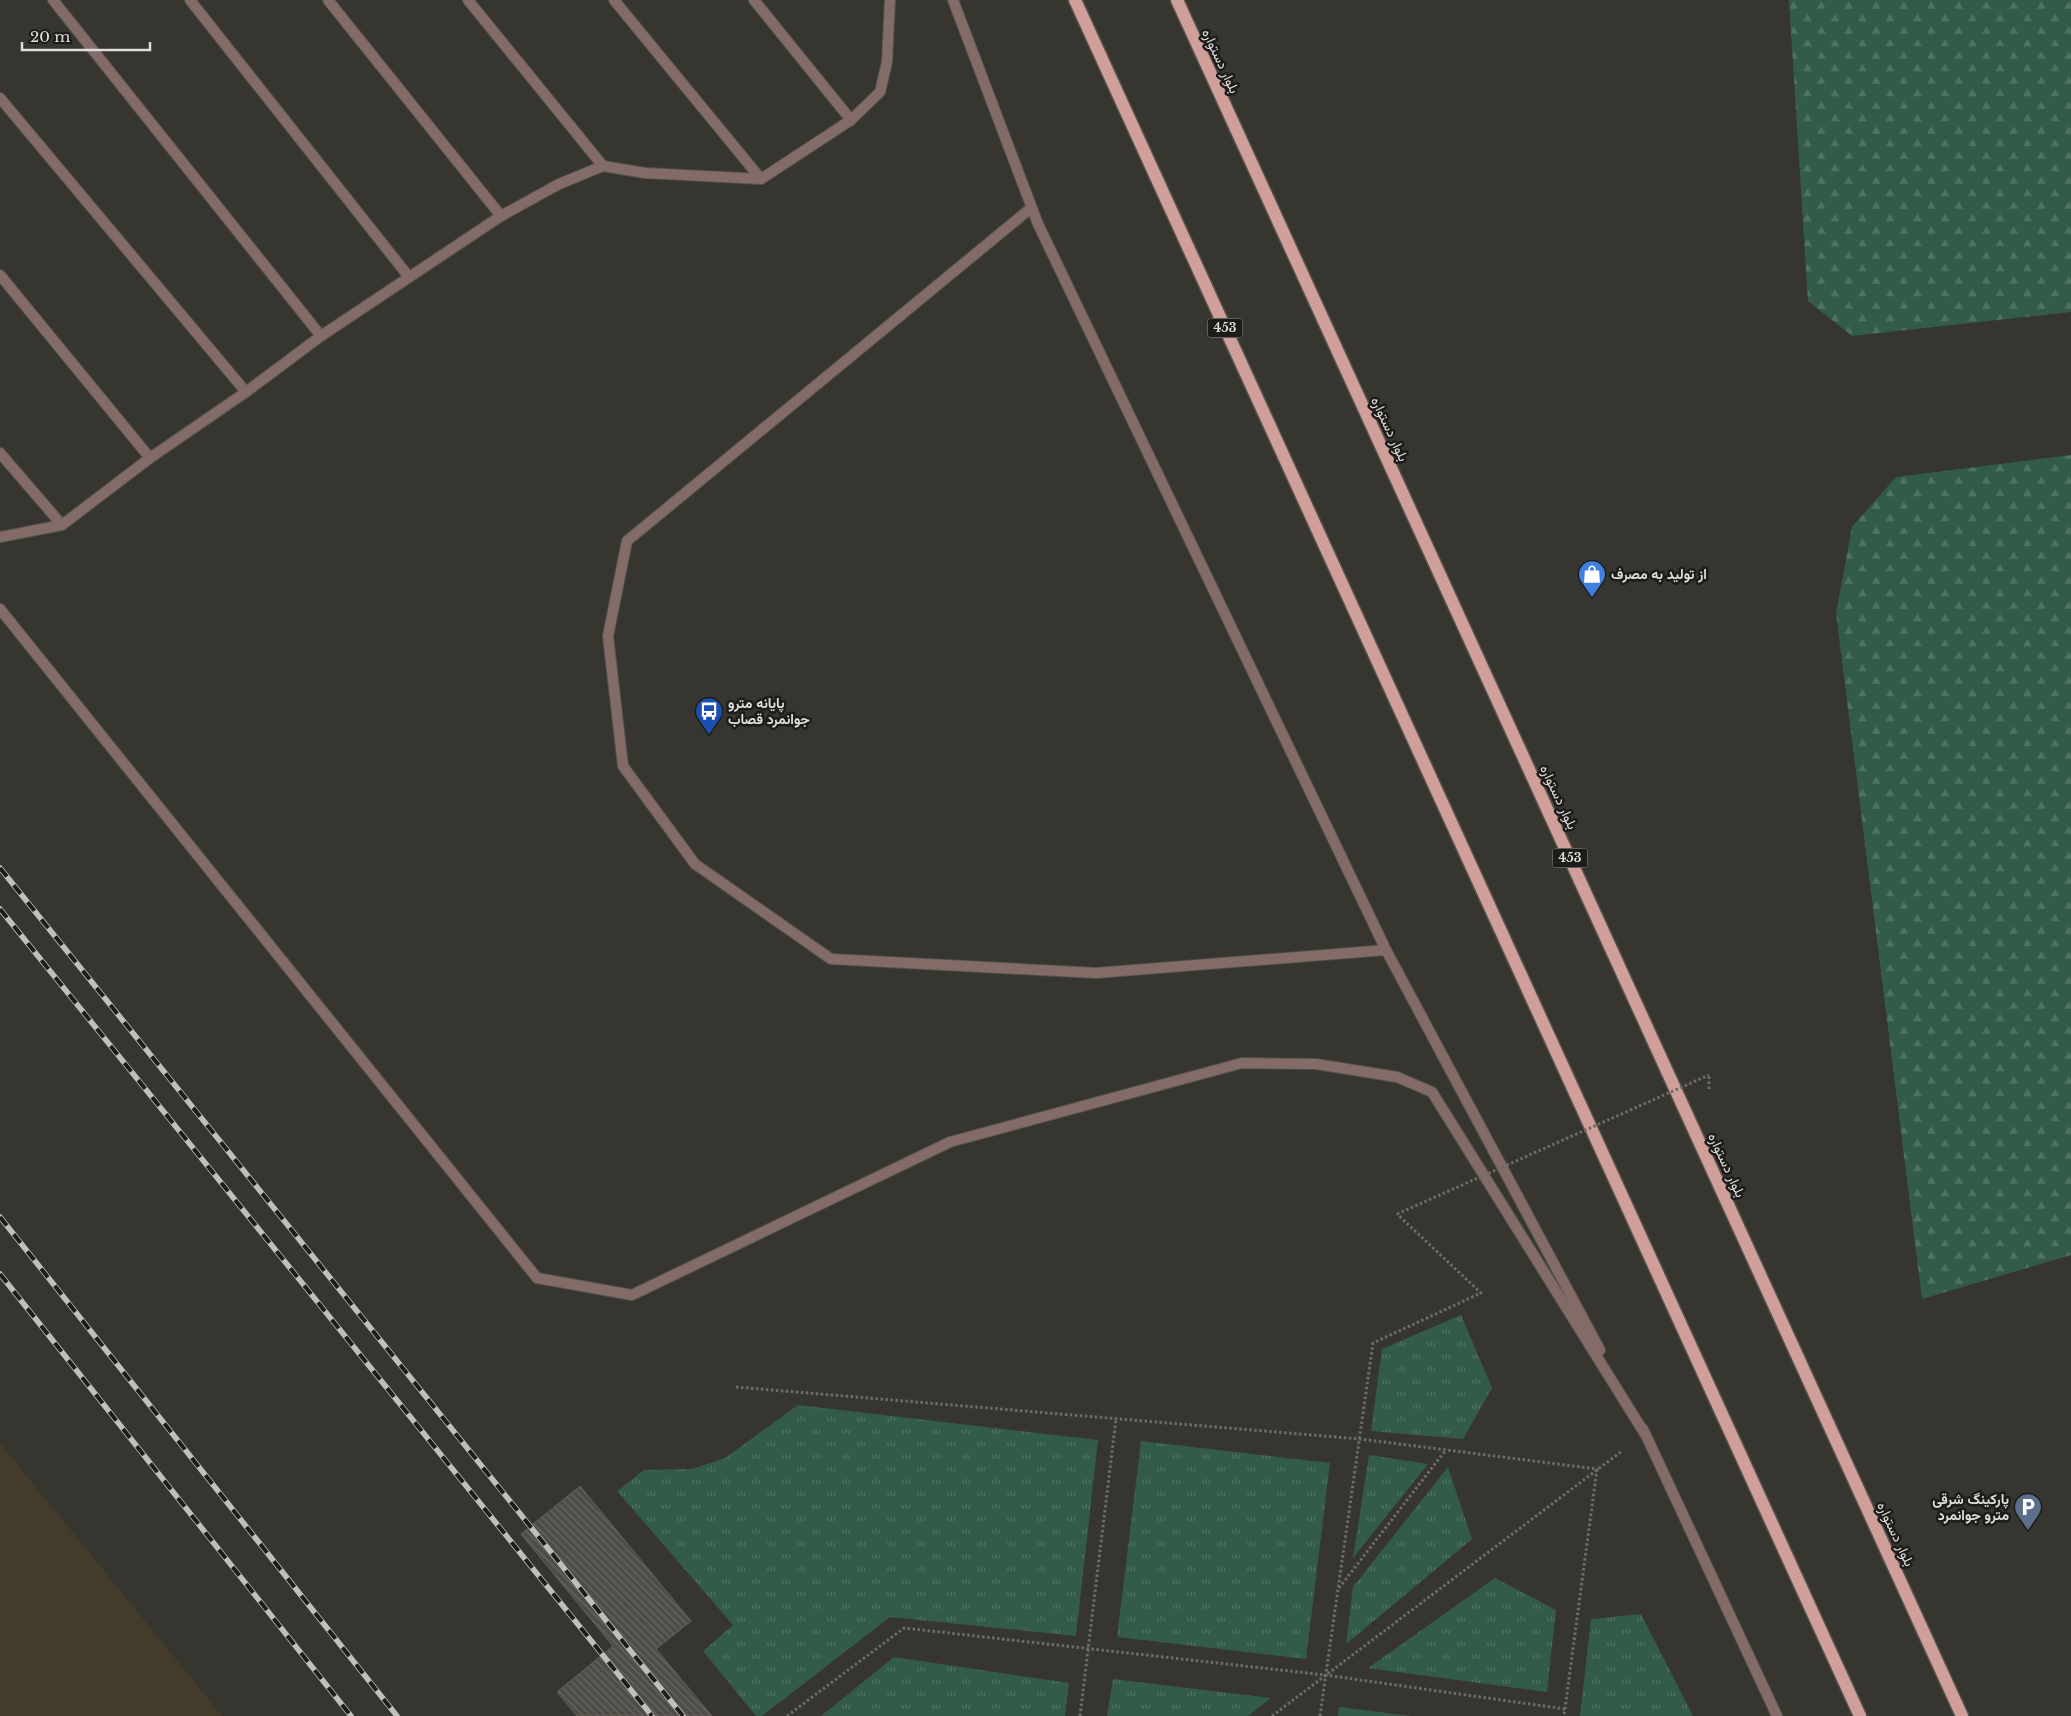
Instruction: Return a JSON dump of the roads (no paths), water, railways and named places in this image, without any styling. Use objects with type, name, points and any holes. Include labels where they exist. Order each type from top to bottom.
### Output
[{"type":"main road","name":"453","points":[[1075,0],[1860,1716]]},
{"type":"main road","name":"بلوار دستواره","points":[[1177,0],[1962,1716]]},
{"type":"lane","points":[[53,0],[321,336]]},
{"type":"lane","points":[[190,0],[409,277]]},
{"type":"lane","points":[[328,0],[501,216]]},
{"type":"lane","points":[[468,0],[603,166]]},
{"type":"lane","points":[[614,0],[761,179]]},
{"type":"lane","points":[[754,0],[851,120]]},
{"type":"lane","points":[[953,0],[1031,208],[1386,950],[1645,1434],[1777,1716]]},
{"type":"lane","points":[[0,537],[62,525],[150,458],[246,392],[321,336],[501,216],[558,184],[603,166],[645,173],[761,179],[851,120],[880,92],[887,62],[889,3]]},
{"type":"lane","points":[[0,98],[246,392]]},
{"type":"lane","points":[[1031,208],[627,541],[608,636],[623,766],[695,864],[831,959],[1096,973],[1386,950]]},
{"type":"lane","points":[[0,275],[150,458]]},
{"type":"lane","points":[[0,453],[62,525]]},
{"type":"lane","points":[[0,609],[537,1278],[632,1295],[950,1142],[1242,1064],[1316,1064],[1397,1076],[1432,1092],[1645,1434]]},
{"type":"railway","points":[[0,868],[683,1716]]},
{"type":"railway","points":[[0,909],[652,1716]]},
{"type":"railway","points":[[0,1217],[397,1716]]},
{"type":"railway","points":[[0,1274],[351,1716]]},
{"type":"place","name":"از تولید به مصرف","points":[[1592,598]]},
{"type":"place","name":"پایانه مترو جوانمرد قصاب","points":[[709,735]]},
{"type":"place","name":"پارکینگ شرقی مترو جوانمرد","points":[[2028,1531]]}]
